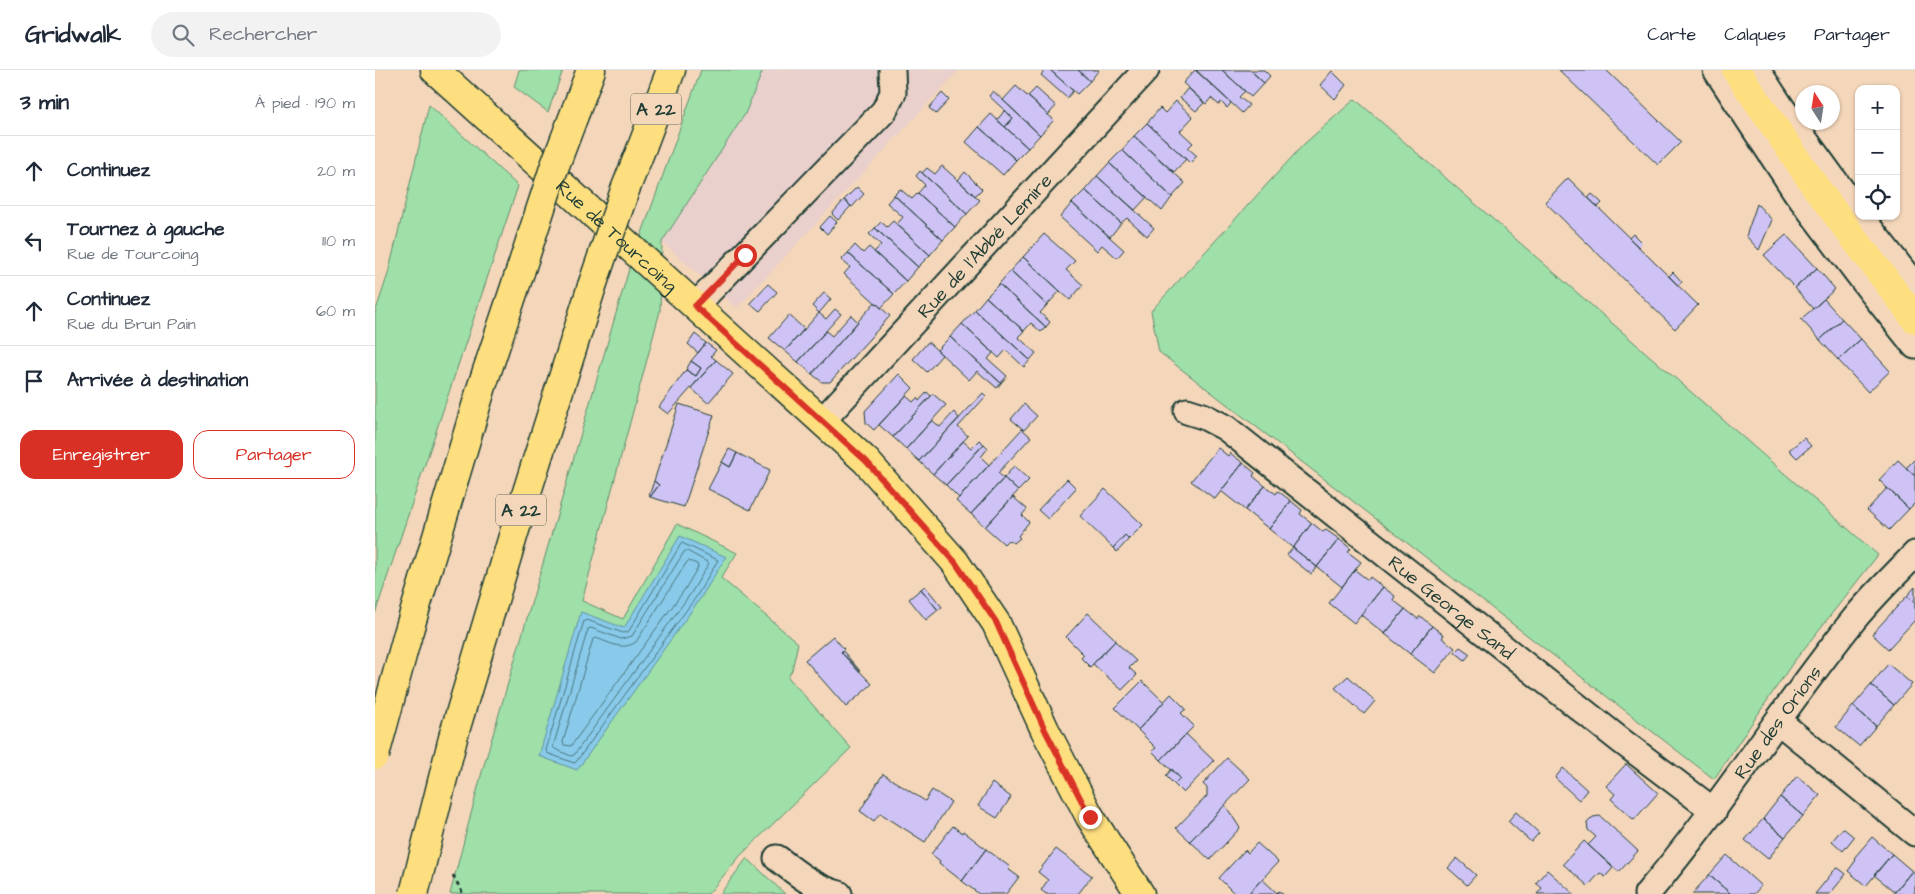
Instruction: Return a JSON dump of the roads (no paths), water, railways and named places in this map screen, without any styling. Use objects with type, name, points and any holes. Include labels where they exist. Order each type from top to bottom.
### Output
[{"type":"main road","name":"Rue de Tourcoing","points":[[435,70],[866,461],[955,562],[982,601],[1007,646],[1045,730],[1090,817],[1140,894]]},
{"type":"main road","points":[[375,756],[407,637],[481,386],[554,168],[591,70]]},
{"type":"main road","name":"A 22","points":[[414,894],[454,734],[516,524],[591,286],[671,70]]},
{"type":"main road","points":[[1736,70],[1817,190],[1915,319]]},
{"type":"street","points":[[695,306],[884,112],[893,93],[892,70]]},
{"type":"street","name":"Rue de l'Abbé Lemire","points":[[822,421],[1146,70]]},
{"type":"street","points":[[1716,70],[1796,192],[1871,292],[1915,346]]},
{"type":"street","points":[[1757,70],[1855,209]]},
{"type":"street","points":[[1863,220],[1915,286]]},
{"type":"street","name":"Rue George Sand","points":[[1187,411],[1203,416],[1226,428],[1620,740],[1714,811]]},
{"type":"street","name":"Rue des Orions","points":[[1647,894],[1714,811],[1778,721],[1856,617],[1915,554]]},
{"type":"street","points":[[1778,721],[1915,833]]},
{"type":"street","points":[[777,858],[803,878],[839,894]]},
{"type":"water","points":[[680,536],[726,557],[700,599],[577,770],[539,756],[581,612],[624,628]]}]
